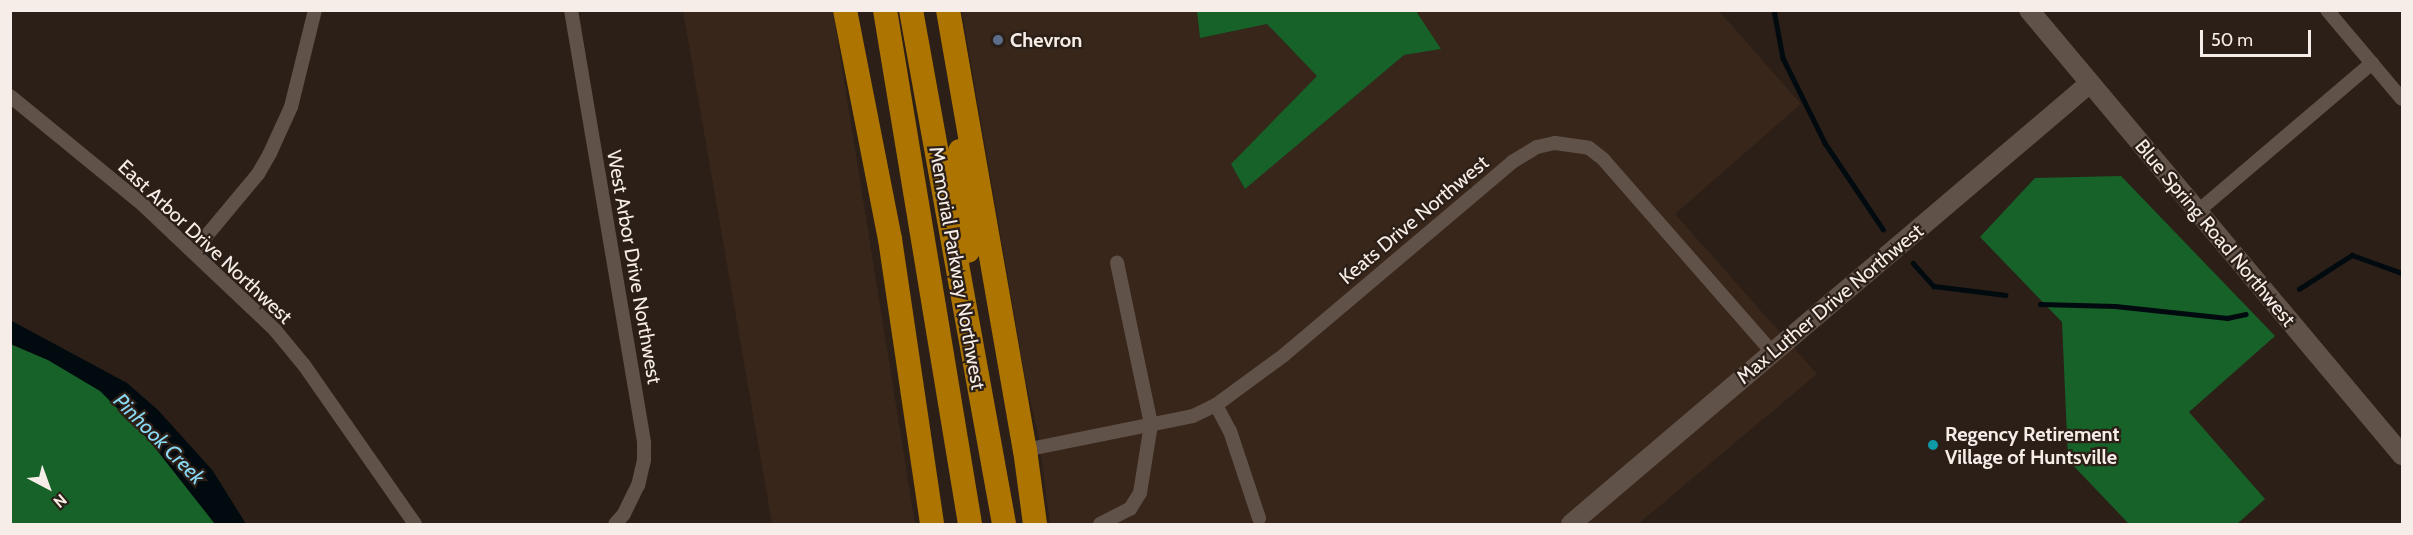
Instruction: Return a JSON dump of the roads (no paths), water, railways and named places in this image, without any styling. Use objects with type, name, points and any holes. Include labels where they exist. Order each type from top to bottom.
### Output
[{"type":"highway","points":[[845,10],[890,239],[932,525]]},
{"type":"highway","name":"Memorial Parkway Northwest","points":[[885,10],[970,525]]},
{"type":"highway","name":"Memorial Parkway Northwest","points":[[910,10],[1004,525]]},
{"type":"highway","points":[[948,10],[1025,450],[1035,525]]},
{"type":"highway","points":[[960,83],[958,130],[970,276],[966,316]]},
{"type":"street","points":[[193,252],[258,174],[270,153],[291,107],[315,10]]},
{"type":"street","name":"West Arbor Drive Northwest","points":[[571,10],[644,443],[644,460],[638,485],[624,514],[615,525]]},
{"type":"street","name":"Blue Spring Road Northwest","points":[[2029,10],[2403,455]]},
{"type":"street","points":[[2327,10],[2403,99]]},
{"type":"street","points":[[2197,212],[2372,63]]},
{"type":"street","name":"Max Luther Drive Northwest","points":[[1571,525],[2089,84]]},
{"type":"street","name":"East Arbor Drive Northwest","points":[[10,96],[143,206],[246,300],[297,356],[416,525]]},
{"type":"street","name":"Keats Drive Northwest","points":[[1025,450],[1193,416],[1216,405],[1284,355],[1512,162],[1537,147],[1555,143],[1589,148],[1603,159],[1772,352]]},
{"type":"street","points":[[1100,525],[1130,508],[1140,493],[1151,424],[1117,263]]},
{"type":"street","points":[[1216,405],[1230,431],[1259,518]]},
{"type":"water","name":"Pinhook Creek","points":[[10,320],[127,383],[158,410],[213,471],[246,524],[215,524],[149,440],[100,391],[48,360],[11,344]]},
{"type":"waterway","points":[[1774,10],[1783,58],[1825,143],[1883,229]]},
{"type":"waterway","points":[[2299,289],[2352,255],[2402,273]]},
{"type":"waterway","points":[[1913,263],[1934,286],[2005,295]]},
{"type":"waterway","points":[[2040,304],[2115,306],[2227,318],[2246,314]]},
{"type":"place","name":"Chevron","points":[[998,40]]},
{"type":"place","name":"Regency Retirement Village of Huntsville","points":[[1933,445]]}]
